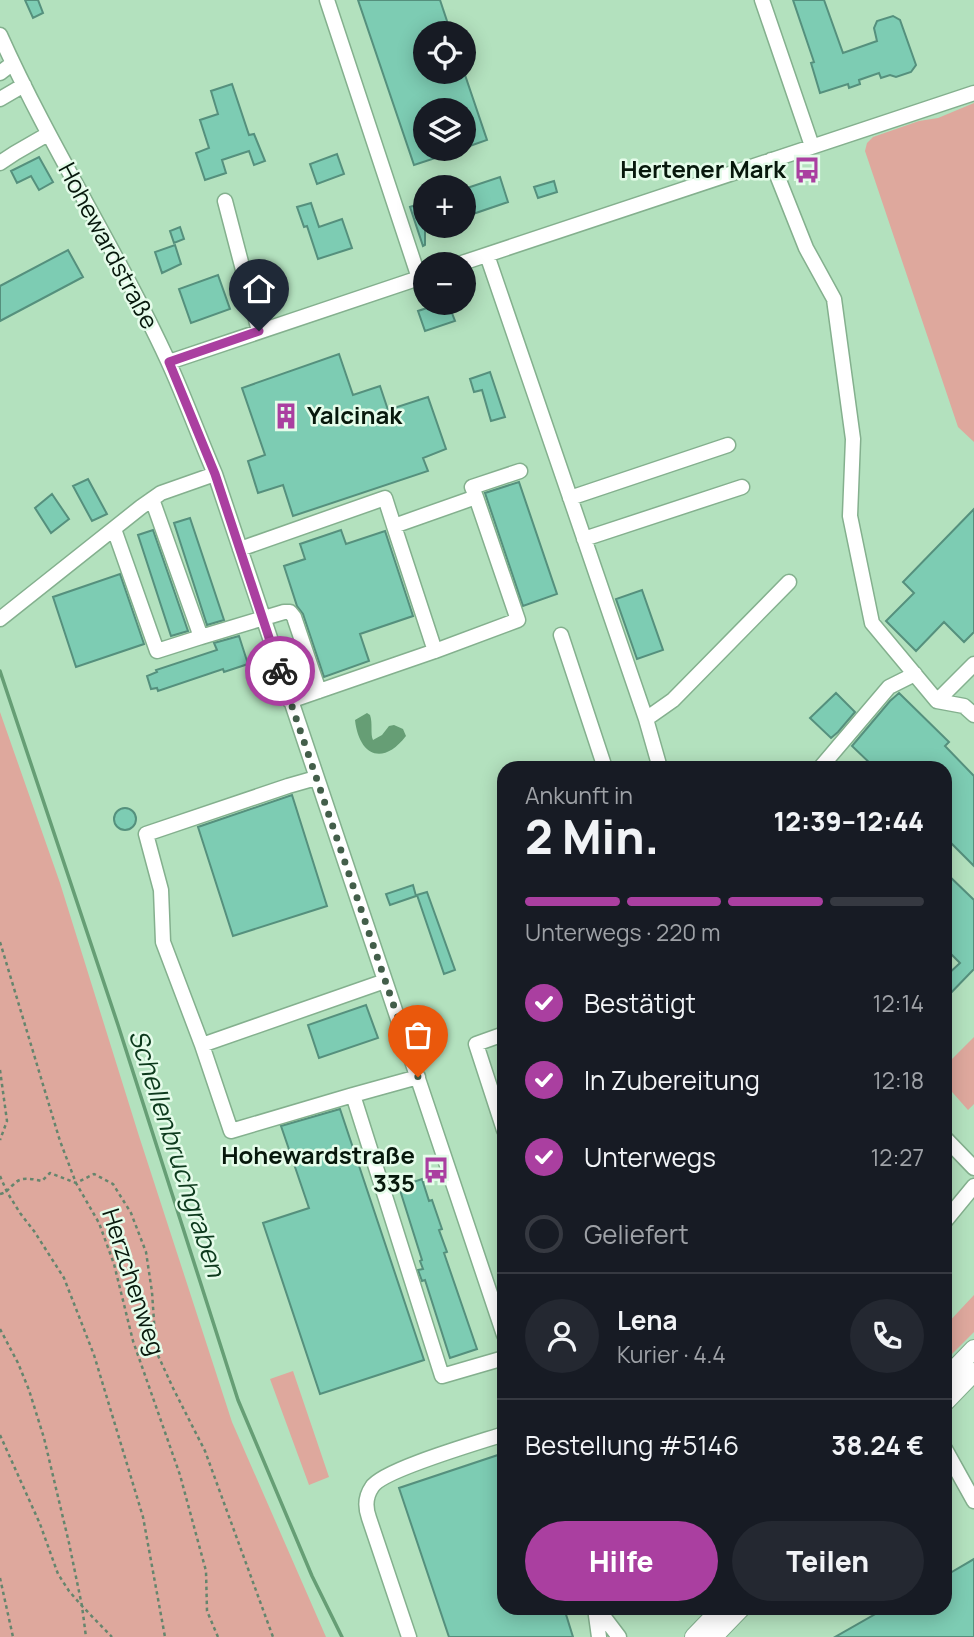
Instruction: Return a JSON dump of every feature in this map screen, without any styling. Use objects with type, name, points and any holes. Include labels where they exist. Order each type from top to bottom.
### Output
[{"type":"main road","points":[[952,1372],[974,1349]]},
{"type":"main road","points":[[952,1395],[974,1372]]},
{"type":"main road","points":[[694,1637],[715,1615]]},
{"type":"main road","points":[[713,1637],[734,1615]]},
{"type":"street","points":[[327,0],[413,252]]},
{"type":"street","points":[[762,0],[812,146]]},
{"type":"street","name":"Hohewardstraße","points":[[0,35],[93,225],[169,362],[215,474],[497,1314]]},
{"type":"street","points":[[0,73],[13,63]]},
{"type":"street","points":[[0,99],[24,85]]},
{"type":"street","points":[[476,259],[974,93]]},
{"type":"street","points":[[0,163],[48,134]]},
{"type":"street","points":[[771,160],[806,248],[834,299],[853,439],[850,516],[872,623],[937,701],[964,706],[974,715]]},
{"type":"street","points":[[225,201],[259,331]]},
{"type":"street","points":[[487,255],[658,761]]},
{"type":"street","points":[[169,362],[413,280]]},
{"type":"street","points":[[570,498],[728,445]]},
{"type":"street","points":[[290,701],[518,620],[472,487],[520,471]]},
{"type":"street","points":[[0,619],[152,499],[161,493],[215,474]]},
{"type":"street","points":[[584,539],[742,487]]},
{"type":"street","points":[[240,549],[385,498],[435,651]]},
{"type":"street","points":[[394,526],[476,498]]},
{"type":"street","points":[[152,499],[201,637]]},
{"type":"street","points":[[114,529],[157,651],[290,612],[319,691]]},
{"type":"street","points":[[646,719],[673,700],[789,582]]},
{"type":"street","points":[[561,635],[603,761]]},
{"type":"street","points":[[937,701],[974,664]]},
{"type":"street","points":[[826,761],[889,687],[915,674]]},
{"type":"street","points":[[316,778],[146,834],[161,890],[163,942],[231,1131],[418,1077]]},
{"type":"street","points":[[202,1045],[385,981]]},
{"type":"street","points":[[497,1036],[476,1044],[497,1108]]},
{"type":"street","points":[[353,1095],[442,1376],[497,1361]]},
{"type":"street","points":[[952,1145],[974,1168]]},
{"type":"street","points":[[952,1213],[974,1186]]},
{"type":"street","points":[[409,1637],[369,1518],[366,1497],[372,1485],[380,1478],[497,1436]]},
{"type":"street","points":[[952,1458],[970,1484],[974,1501]]},
{"type":"street","points":[[597,1615],[599,1637]]},
{"type":"street","points":[[602,1615],[619,1637]]},
{"type":"path","name":"Herzchenweg","points":[[0,942],[60,1141],[76,1183],[99,1223],[114,1264],[133,1341],[180,1475],[206,1571],[207,1611],[218,1637]]},
{"type":"path","points":[[0,1070],[7,1121],[0,1140]]},
{"type":"path","points":[[0,1194],[7,1192],[16,1181],[28,1178],[42,1181],[50,1173],[76,1183],[94,1174],[113,1184],[131,1213],[146,1252],[156,1351],[205,1451],[273,1637]]},
{"type":"path","points":[[0,1176],[20,1213],[64,1278],[94,1355],[144,1517],[165,1637]]},
{"type":"path","points":[[0,1329],[29,1390],[44,1438],[69,1543],[86,1637]]},
{"type":"path","points":[[0,1435],[40,1524],[58,1574],[69,1591],[112,1637]]},
{"type":"path","points":[[0,1578],[13,1637]]},
{"type":"shaded area","points":[[974,103],[974,442],[958,427],[865,151],[867,143],[873,137],[919,121],[938,118]]},
{"type":"shaded area","points":[[0,712],[60,883],[232,1422],[326,1637],[0,1637]]},
{"type":"shaded area","points":[[367,713],[371,718],[373,740],[394,725],[403,729],[406,736],[389,751],[373,753],[361,742],[355,720]]},
{"type":"shaded area","points":[[974,1037],[974,1104],[968,1110],[952,1092],[952,1059]]},
{"type":"shaded area","points":[[974,1295],[974,1332],[952,1354],[952,1319]]},
{"type":"shaded area","points":[[293,1371],[329,1477],[309,1485],[270,1379]]},
{"type":"building","points":[[25,0],[38,0],[43,13],[33,18]]},
{"type":"building","points":[[358,0],[440,0],[447,21],[413,21],[413,84],[468,84],[473,98],[413,98],[413,161],[426,161],[414,165]]},
{"type":"building","points":[[793,0],[824,0],[843,53],[877,41],[874,28],[877,21],[893,16],[900,20],[916,65],[911,72],[896,77],[890,75],[881,78],[879,73],[859,80],[860,84],[849,88],[848,84],[820,93],[811,63],[814,62]]},
{"type":"building","points":[[232,84],[249,135],[254,134],[265,161],[254,165],[249,151],[222,160],[226,173],[205,180],[196,153],[209,148],[200,120],[218,114],[211,91]]},
{"type":"building","points":[[476,107],[487,140],[476,144]]},
{"type":"building","points":[[337,154],[344,174],[317,184],[310,164]]},
{"type":"building","points":[[39,157],[53,182],[39,190],[31,176],[17,183],[11,171]]},
{"type":"building","points":[[500,177],[508,202],[476,213],[476,185]]},
{"type":"building","points":[[554,181],[557,192],[538,198],[534,187]]},
{"type":"building","points":[[311,203],[319,227],[342,219],[352,248],[318,259],[307,226],[304,227],[297,207]]},
{"type":"building","points":[[180,227],[184,239],[174,243],[170,231]]},
{"type":"building","points":[[175,245],[181,264],[162,273],[155,252]]},
{"type":"building","points":[[68,250],[83,277],[0,321],[0,286]]},
{"type":"building","points":[[218,275],[230,309],[191,323],[179,289]]},
{"type":"building","points":[[419,315],[453,315],[455,321],[425,331]]},
{"type":"building","points":[[339,354],[353,395],[380,386],[388,410],[428,397],[446,449],[423,458],[428,471],[293,516],[283,485],[258,493],[248,461],[265,455],[242,388]]},
{"type":"building","points":[[490,372],[505,417],[491,421],[482,390],[474,392],[470,379]]},
{"type":"building","points":[[88,479],[107,514],[92,521],[73,486]]},
{"type":"building","points":[[519,482],[557,594],[523,606],[485,493]]},
{"type":"building","points":[[52,494],[69,519],[51,533],[35,508]]},
{"type":"building","points":[[974,509],[974,632],[964,642],[944,622],[916,651],[886,621],[914,593],[903,582]]},
{"type":"building","points":[[190,518],[224,620],[207,625],[174,523]]},
{"type":"building","points":[[153,530],[188,631],[171,636],[138,535]]},
{"type":"building","points":[[341,530],[346,544],[385,531],[413,616],[360,634],[369,661],[324,677],[284,566],[305,559],[300,544]]},
{"type":"building","points":[[120,574],[144,644],[76,667],[53,597]]},
{"type":"building","points":[[642,590],[663,650],[637,659],[616,599]]},
{"type":"building","points":[[239,636],[248,664],[224,672],[223,669],[158,691],[157,688],[151,689],[147,676],[157,672],[156,670],[217,650],[214,643]]},
{"type":"building","points":[[836,693],[855,712],[831,738],[810,718]]},
{"type":"building","points":[[899,693],[949,742],[945,746],[974,776],[974,866],[952,844],[952,761],[868,761],[852,746]]},
{"type":"building","points":[[292,795],[327,906],[233,936],[198,827]]},
{"type":"building","points":[[125,808],[133,811],[136,819],[133,827],[125,830],[117,827],[114,819],[117,811]]},
{"type":"building","points":[[952,879],[974,900],[974,969],[952,992],[952,970],[960,963],[952,955]]},
{"type":"building","points":[[413,885],[416,896],[390,905],[386,894]]},
{"type":"building","points":[[427,892],[455,970],[444,974],[417,895]]},
{"type":"building","points":[[366,1005],[378,1038],[319,1058],[308,1025]]},
{"type":"building","points":[[340,1109],[424,1360],[320,1394],[263,1223],[309,1208],[281,1126]]},
{"type":"building","points":[[422,1179],[442,1229],[439,1230],[447,1252],[444,1253],[477,1349],[450,1358],[425,1280],[422,1281],[418,1270],[423,1269],[422,1260],[399,1187]]},
{"type":"building","points":[[497,1455],[497,1615],[566,1615],[573,1637],[449,1637],[399,1488]]},
{"type":"building","points":[[974,1559],[974,1637],[835,1637],[874,1615],[952,1615],[952,1572]]},
{"type":"waterway","name":"Schellenbruchgraben","points":[[0,671],[118,1025],[238,1400],[312,1576],[342,1637]]},
{"type":"way so far","points":[[280,671],[418,1077]]},
{"type":"place","name":"Hertener Mark","points":[[807,170]]},
{"type":"place","name":"Yalcinak","points":[[286,416]]},
{"type":"place","name":"Hohewardstraße 335","points":[[436,1170]]},
{"type":"route","points":[[259,331],[169,362],[215,474],[280,671]]}]
